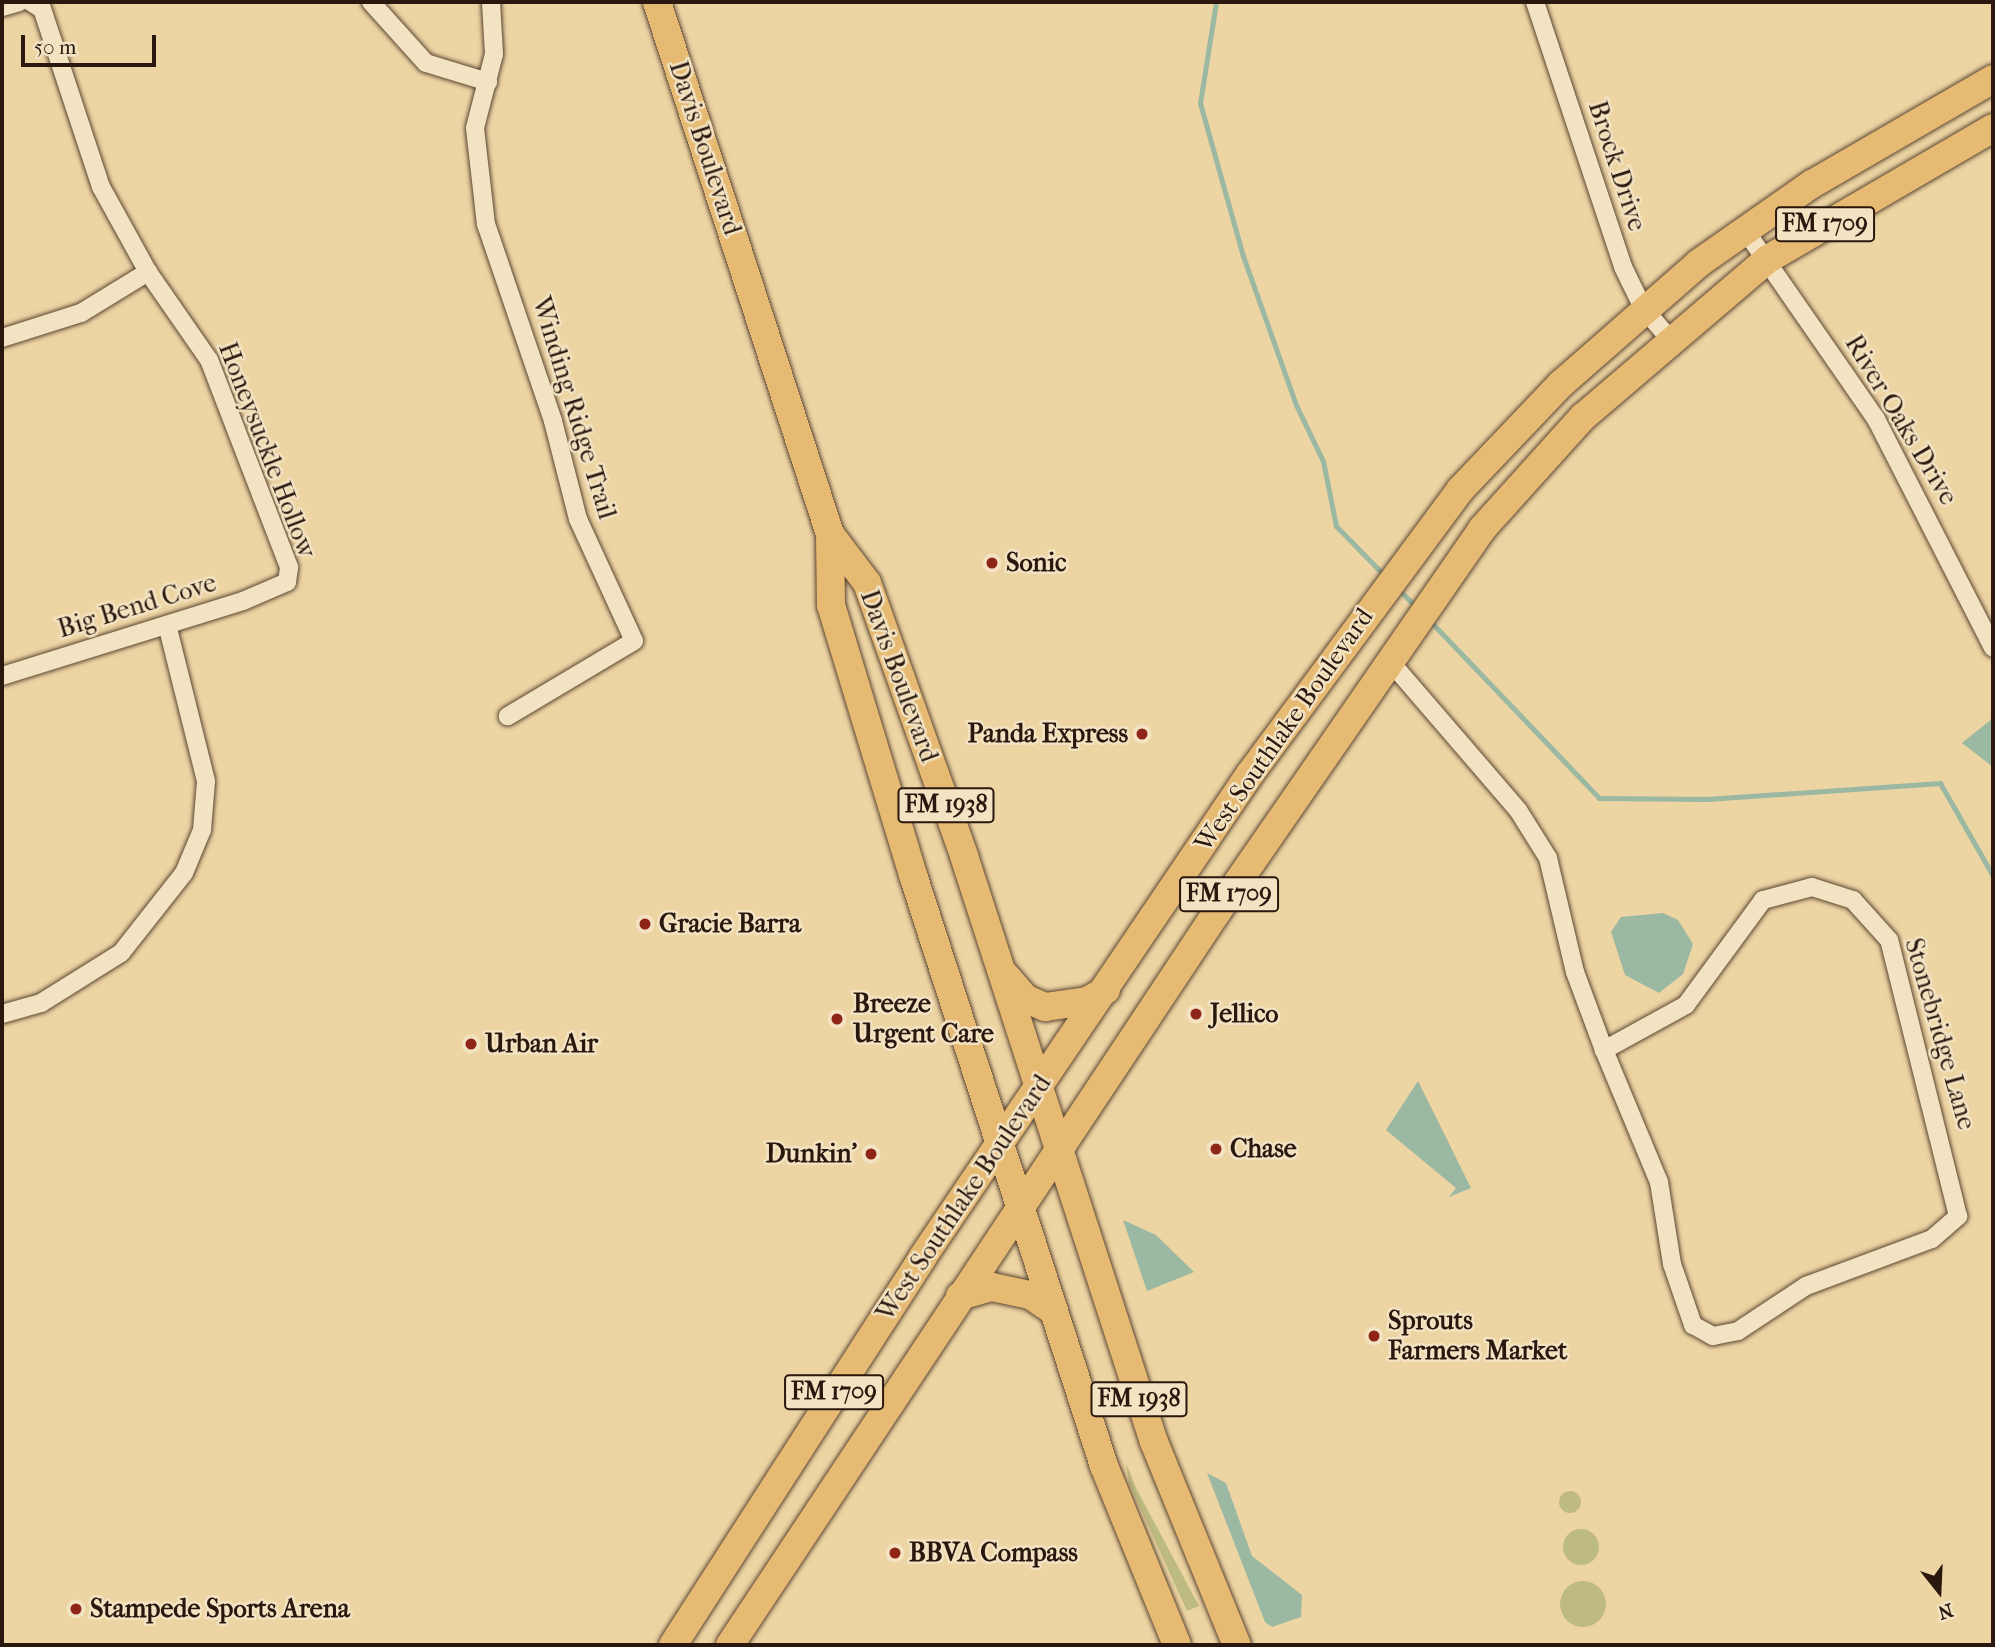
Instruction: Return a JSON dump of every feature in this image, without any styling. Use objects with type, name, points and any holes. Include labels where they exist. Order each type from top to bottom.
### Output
[{"type":"main road","name":"Davis Boulevard","points":[[657,2],[830,534],[831,605],[1021,1206]]},
{"type":"main road","name":"West Southlake Boulevard","points":[[673,1645],[1001,1142],[1364,616],[1418,542],[1544,401],[1643,309],[1745,230],[1856,157],[1993,79]]},
{"type":"main road","name":"West Southlake Boulevard","points":[[730,1645],[1060,1146],[1439,583],[1531,472],[1669,338],[1768,259],[1993,128]]},
{"type":"main road","name":"Davis Boulevard","points":[[830,534],[867,583],[1060,1146]]},
{"type":"main road","points":[[1000,969],[1026,999],[1045,1007],[1087,1001],[1105,990]]},
{"type":"main road","name":"FM 1938","points":[[1060,1146],[1154,1442],[1237,1645]]},
{"type":"main road","name":"FM 1938","points":[[1021,1206],[1104,1466],[1177,1645]]},
{"type":"main road","points":[[960,1296],[992,1287],[1030,1295],[1054,1311]]},
{"type":"street","points":[[2,7],[19,2]]},
{"type":"street","name":"Honeysuckle Hollow","points":[[31,2],[42,9],[101,187],[148,272],[209,360],[289,566],[287,582]]},
{"type":"street","points":[[371,2],[426,63],[488,82]]},
{"type":"street","name":"Winding Ridge Trail","points":[[491,2],[494,54],[475,128],[486,224],[553,421],[578,519],[634,642],[508,716]]},
{"type":"street","name":"Brock Drive","points":[[1535,2],[1643,309],[1669,338]]},
{"type":"street","name":"River Oaks Drive","points":[[1745,230],[1768,259],[1876,419],[1993,648]]},
{"type":"street","points":[[2,338],[81,313],[148,272]]},
{"type":"street","name":"Big Bend Cove","points":[[2,676],[168,629],[287,582]]},
{"type":"street","points":[[2,1014],[41,1003],[121,953],[184,873],[202,830],[206,782],[168,629]]},
{"type":"street","name":"Stonebridge Lane","points":[[1394,651],[1540,843],[1556,876],[1574,972],[1604,1050],[1659,1182],[1687,1315],[1703,1333],[1738,1331],[1806,1286],[1943,1233],[1958,1216],[1889,940],[1853,900],[1812,887],[1763,900],[1686,1005],[1604,1050]]},
{"type":"shaded area","points":[[1993,718],[1993,767],[1962,743]]},
{"type":"shaded area","points":[[1663,913],[1678,920],[1693,944],[1683,974],[1659,993],[1625,975],[1611,932],[1621,917]]},
{"type":"shaded area","points":[[1418,1081],[1471,1188],[1449,1197],[1456,1188],[1386,1130]]},
{"type":"shaded area","points":[[1123,1220],[1156,1235],[1194,1272],[1147,1291]]},
{"type":"shaded area","points":[[1126,1463],[1136,1488],[1199,1606],[1187,1611],[1129,1483]]},
{"type":"shaded area","points":[[1207,1473],[1226,1483],[1252,1556],[1302,1595],[1301,1617],[1272,1627],[1265,1622]]},
{"type":"shaded area","points":[[1566,1491],[1574,1491],[1581,1498],[1581,1506],[1574,1513],[1566,1513],[1559,1506],[1559,1498]]},
{"type":"shaded area","points":[[1581,1529],[1593,1535],[1599,1547],[1593,1559],[1581,1565],[1569,1559],[1563,1547],[1569,1535]]},
{"type":"shaded area","points":[[1583,1581],[1600,1587],[1606,1604],[1600,1621],[1583,1627],[1566,1621],[1560,1604],[1566,1587]]},
{"type":"waterway","points":[[1216,2],[1200,103],[1243,256],[1296,405],[1323,461],[1336,526],[1386,577]]},
{"type":"waterway","points":[[1398,589],[1418,609]]},
{"type":"waterway","points":[[1430,621],[1599,798],[1707,799],[1940,783],[1993,876]]},
{"type":"place","name":"Sonic","points":[[992,563]]},
{"type":"place","name":"Panda Express","points":[[1142,734]]},
{"type":"place","name":"Gracie Barra","points":[[645,924]]},
{"type":"place","name":"Jellico","points":[[1196,1014]]},
{"type":"place","name":"Breeze Urgent Care","points":[[837,1019]]},
{"type":"place","name":"Urban Air","points":[[471,1044]]},
{"type":"place","name":"Chase","points":[[1216,1149]]},
{"type":"place","name":"Dunkin'","points":[[871,1154]]},
{"type":"place","name":"Sprouts Farmers Market","points":[[1374,1336]]},
{"type":"place","name":"BBVA Compass","points":[[895,1553]]},
{"type":"place","name":"Stampede Sports Arena","points":[[76,1609]]}]
